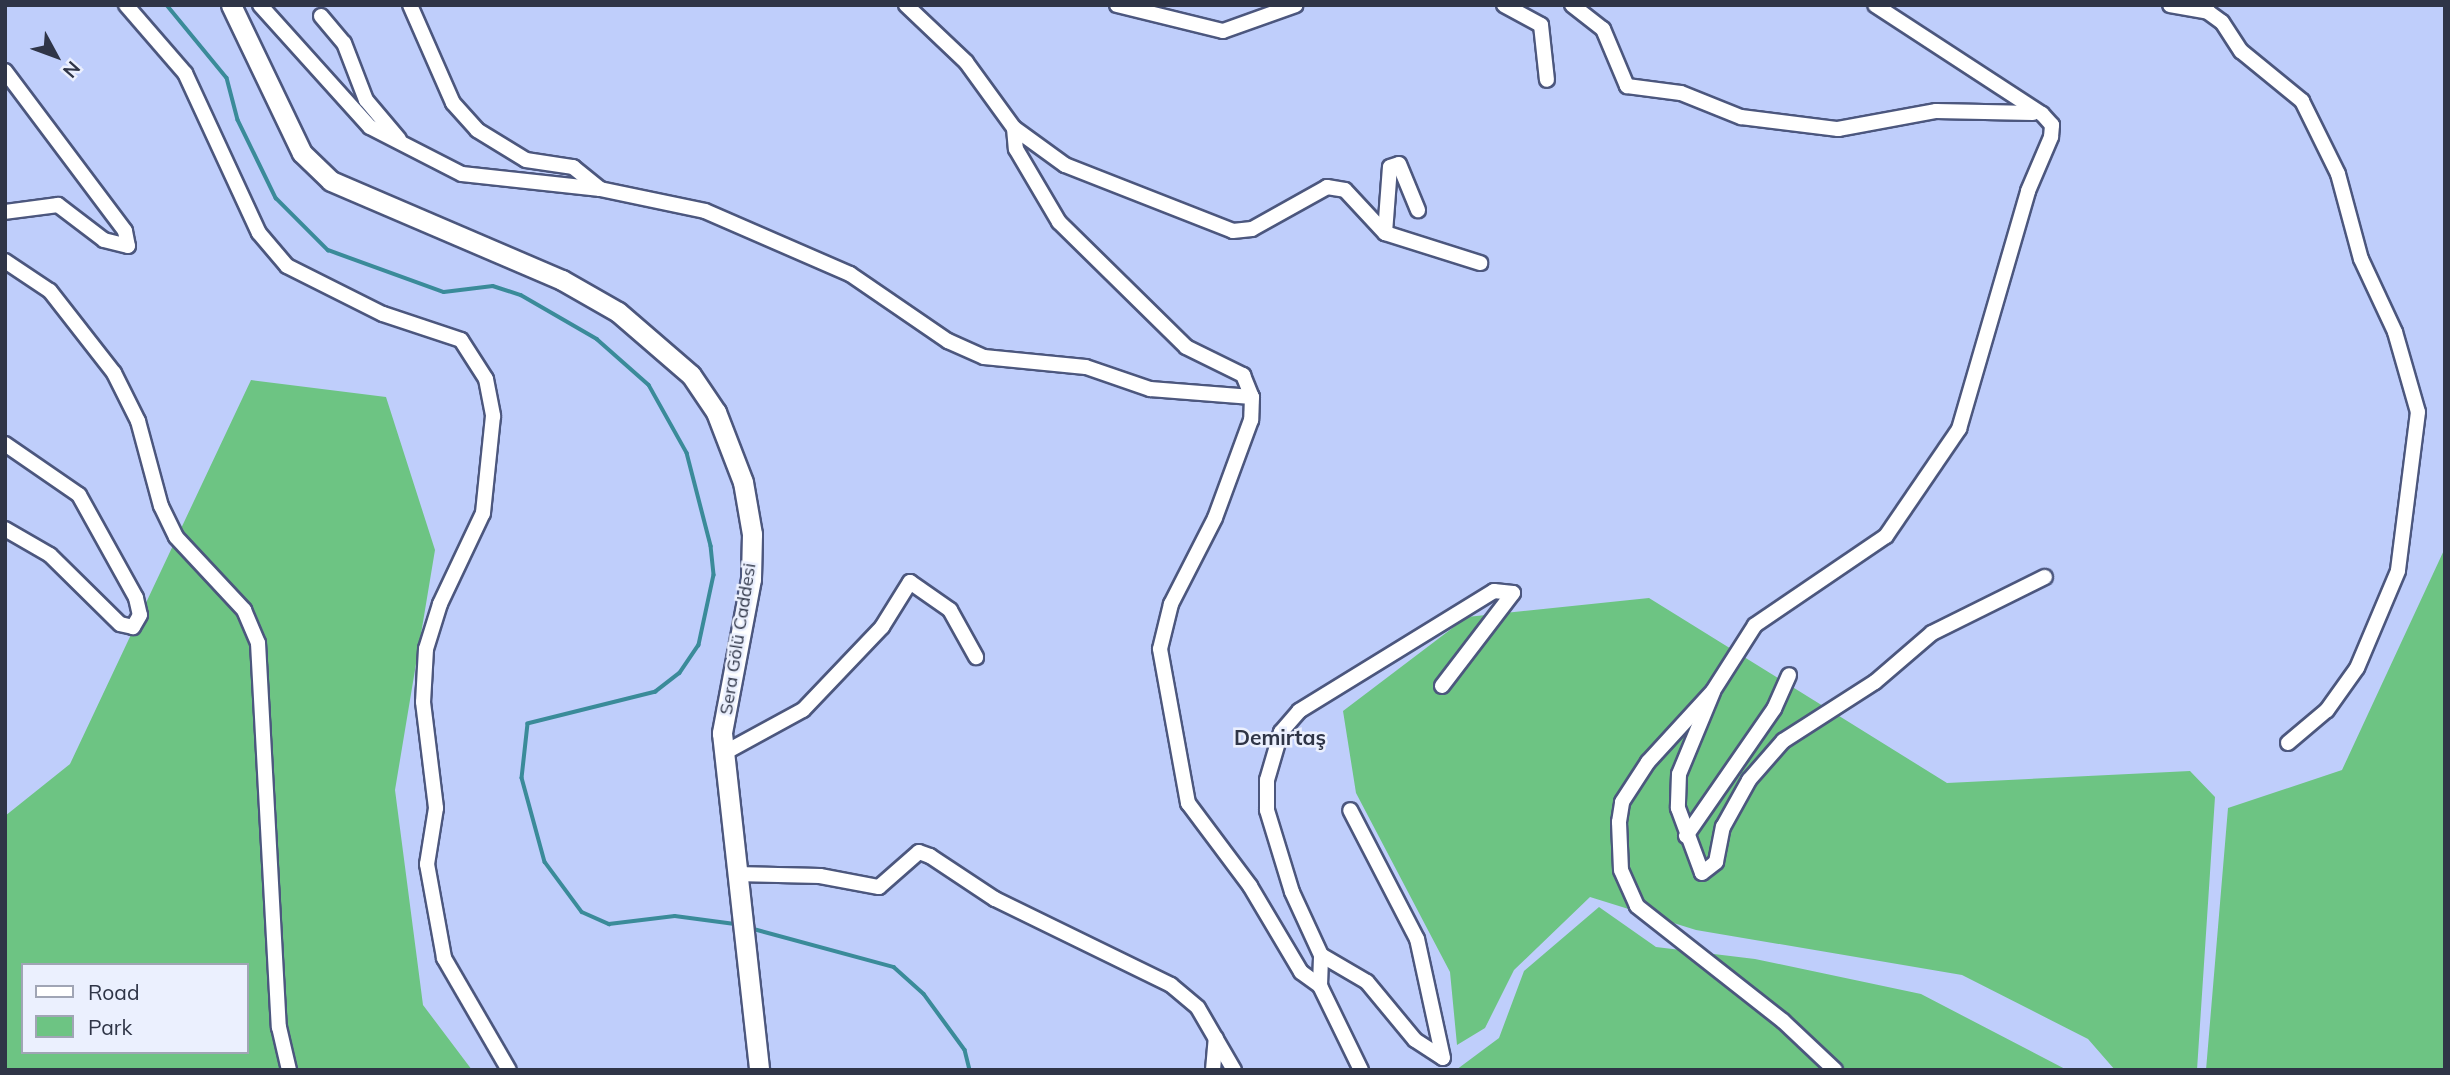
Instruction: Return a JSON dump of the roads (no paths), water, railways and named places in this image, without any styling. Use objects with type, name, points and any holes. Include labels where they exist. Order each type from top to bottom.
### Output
[{"type":"main road","name":"Sera Gölü Caddesi","points":[[230,5],[302,153],[331,181],[562,280],[618,312],[691,375],[716,412],[743,482],[752,534],[724,753],[740,913],[751,971],[759,1070]]},
{"type":"street","points":[[127,5],[185,73],[260,233],[287,266],[372,309],[461,340],[486,379],[493,416],[483,513],[440,604],[426,649],[423,702],[436,808],[427,864],[444,958],[509,1070]]},
{"type":"street","points":[[260,5],[304,48],[342,103],[409,151],[462,174],[600,188],[717,216],[850,274],[948,341],[984,356],[1086,367],[1150,389],[1252,397]]},
{"type":"street","points":[[410,5],[453,103],[477,130],[526,160],[573,166],[600,188]]},
{"type":"street","points":[[906,5],[966,62],[1014,128],[1065,165],[1233,231],[1252,229],[1327,187],[1345,190],[1385,233],[1480,263]]},
{"type":"street","points":[[1117,5],[1223,31],[1296,5]]},
{"type":"street","points":[[1504,5],[1541,24],[1547,80]]},
{"type":"street","points":[[1572,5],[1603,29],[1628,86],[1681,93],[1741,117],[1838,129],[1936,111],[2042,114]]},
{"type":"street","points":[[1842,1070],[1637,906],[1621,870],[1622,802],[1648,762],[1713,691],[1755,625],[1886,536],[1959,429],[2028,191],[2050,137],[2052,125],[2042,114],[1875,5]]},
{"type":"street","points":[[2170,5],[2208,12],[2222,22],[2241,51],[2302,101],[2338,174],[2361,259],[2395,332],[2418,412],[2398,571],[2338,697],[2288,743]]},
{"type":"street","points":[[321,16],[344,43],[366,100],[409,151]]},
{"type":"street","points":[[5,71],[125,231],[128,246],[104,240],[58,205],[5,212]]},
{"type":"street","points":[[1014,128],[1016,149],[1059,222],[1186,347],[1243,374],[1252,397],[1251,420],[1214,518],[1171,604],[1160,649],[1188,803],[1250,887],[1301,972],[1320,986],[1361,1070]]},
{"type":"street","points":[[1385,233],[1390,167],[1399,164],[1418,210]]},
{"type":"street","points":[[5,261],[50,291],[114,373],[138,421],[161,506],[176,537],[244,610],[258,643],[279,1027],[289,1070]]},
{"type":"street","points":[[5,444],[79,495],[136,598],[140,615],[133,626],[120,624],[58,562],[5,529]]},
{"type":"street","points":[[1713,691],[1679,774],[1686,836],[1702,873],[1716,862],[1723,827],[1749,780],[1783,741],[1875,682],[1932,633],[2045,577]]},
{"type":"street","points":[[724,753],[803,709],[882,627],[910,582],[950,610],[976,657]]},
{"type":"street","points":[[1320,986],[1321,955],[1292,892],[1267,810],[1266,780],[1281,732],[1299,711],[1390,649],[1494,591],[1513,593],[1442,686]]},
{"type":"street","points":[[1686,836],[1769,716],[1789,675]]},
{"type":"street","points":[[1321,955],[1367,982],[1415,1040],[1443,1058],[1417,939],[1350,810]]},
{"type":"street","points":[[736,874],[820,876],[879,887],[919,852],[995,899],[1171,985],[1216,1033],[1234,1070]]},
{"type":"street","points":[[1213,1070],[1216,1033]]},
{"type":"street","points":[[1821,1055],[1835,1070]]},
{"type":"waterway","points":[[167,5],[227,78],[238,120],[276,198],[328,250],[444,292],[493,286],[521,295],[597,339],[649,385],[687,453],[711,546],[714,575],[699,645],[680,673],[656,692],[528,724],[522,778],[545,862],[582,912],[609,924],[675,916],[736,924]]},
{"type":"waterway","points":[[750,928],[894,967],[924,994],[965,1050],[970,1070]]},
{"type":"district","name":"Demirtaş","points":[[1280,737]]}]
